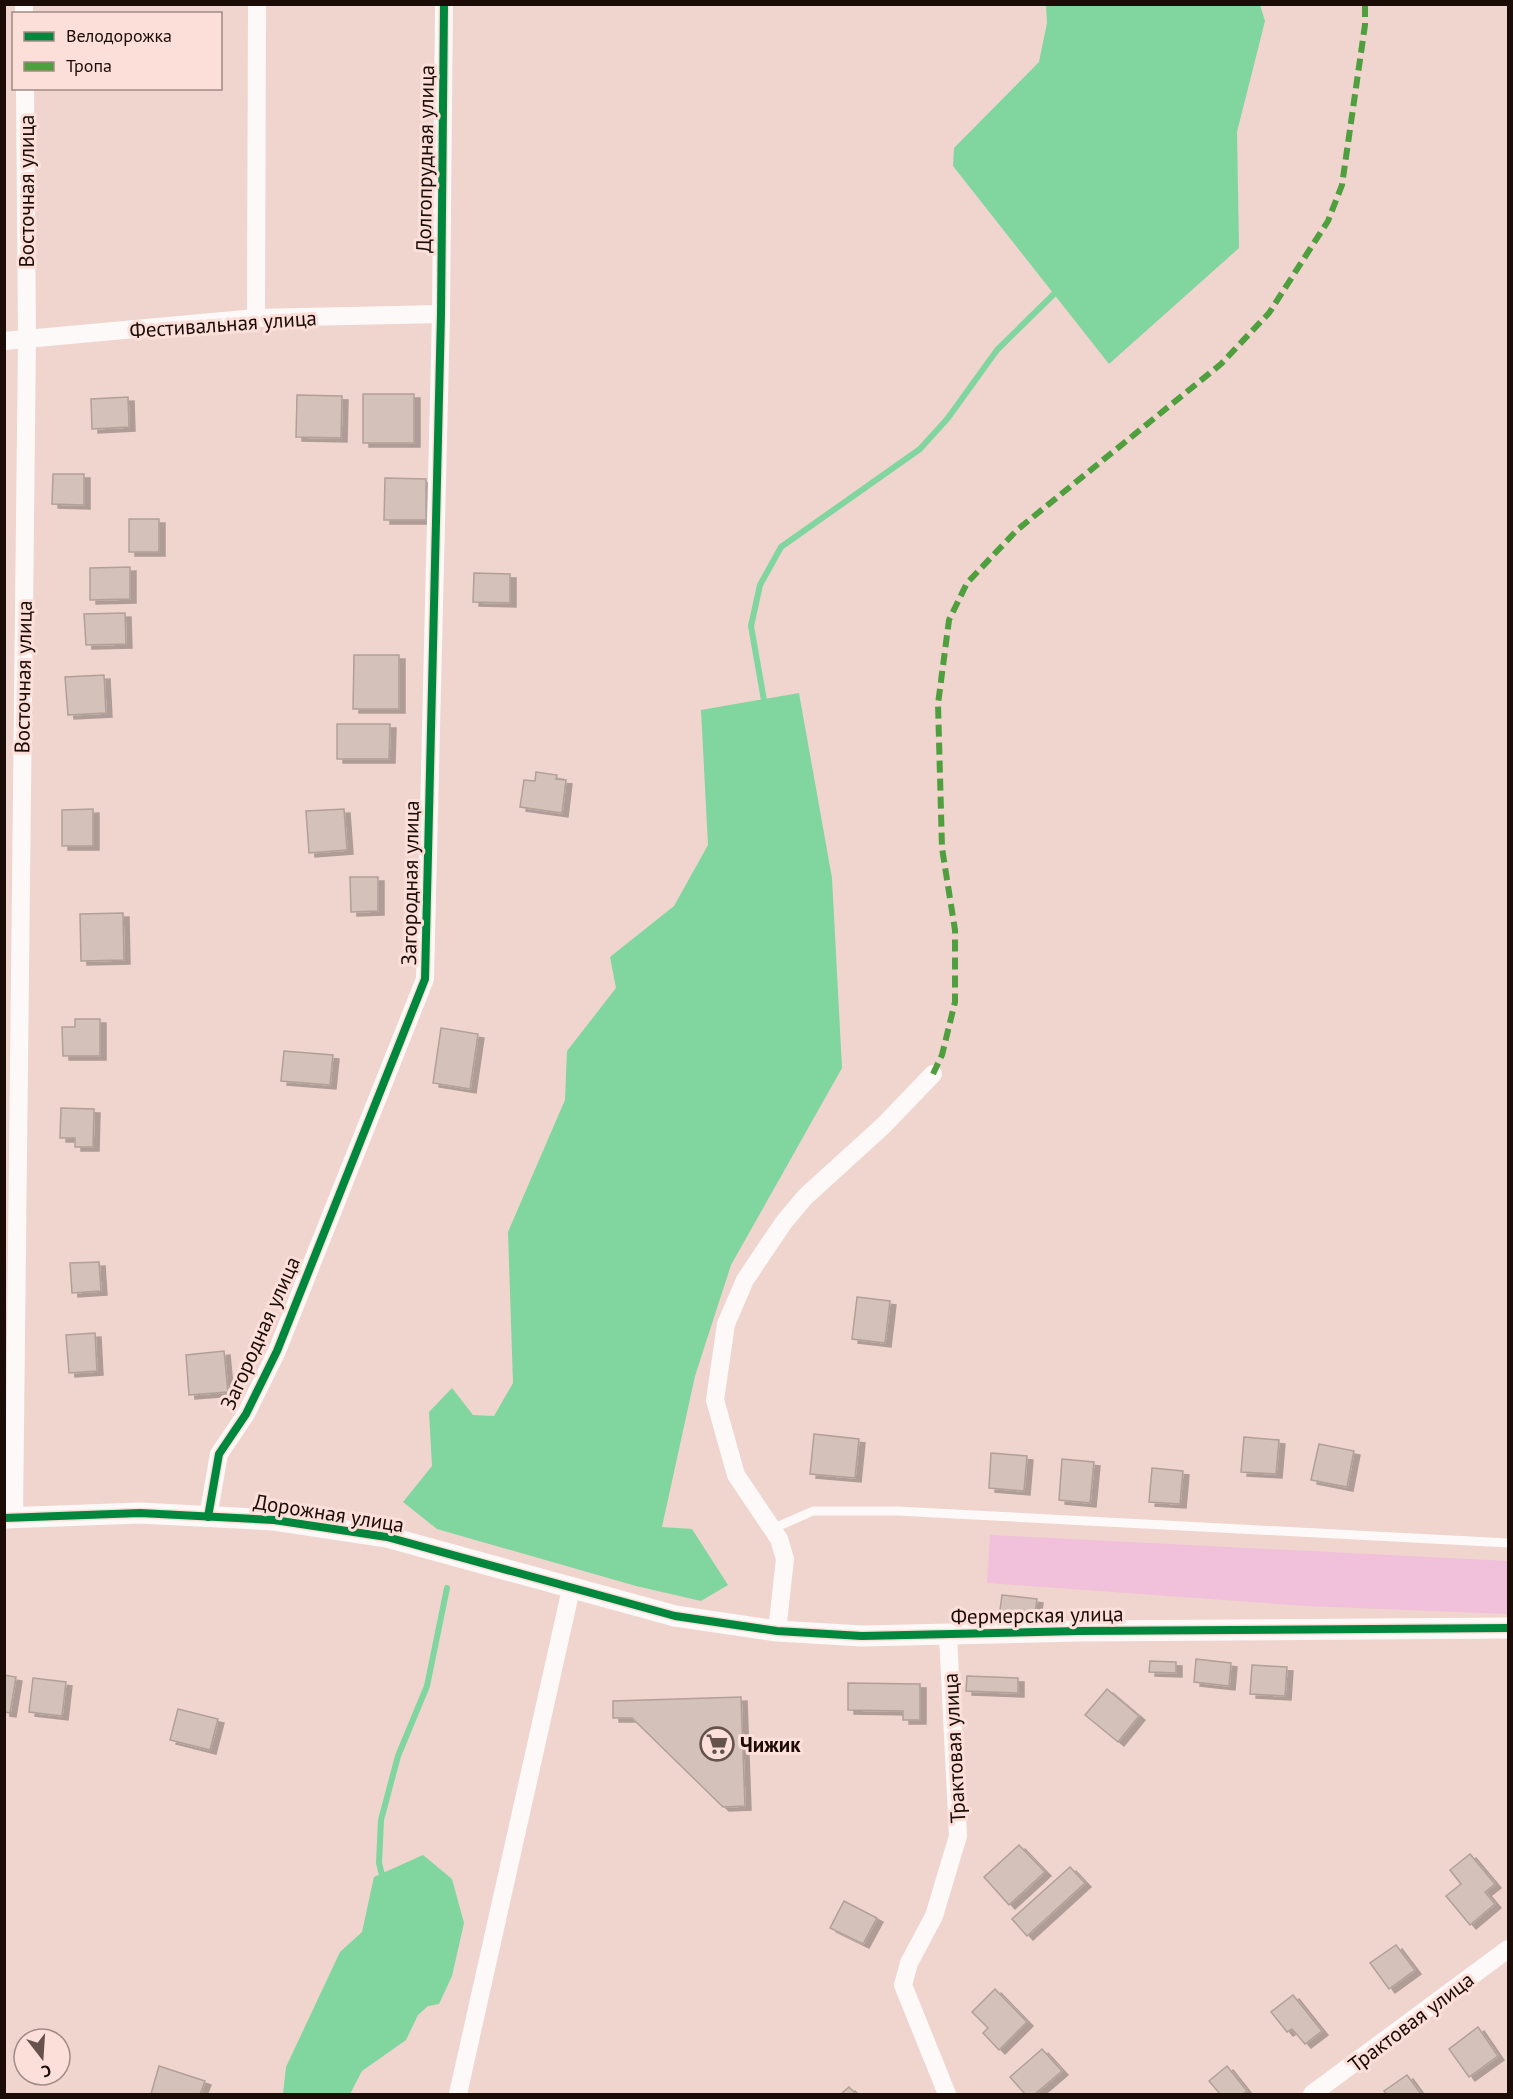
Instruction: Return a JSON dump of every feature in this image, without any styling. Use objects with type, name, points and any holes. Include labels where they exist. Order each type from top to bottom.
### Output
[{"type":"street","points":[[256,318],[257,4]]},
{"type":"street","name":"Долгопрудная улица","points":[[441,314],[444,4]]},
{"type":"street","name":"Восточная улица","points":[[10,1517],[27,339],[25,90]]},
{"type":"street","name":"Фестивальная улица","points":[[4,341],[256,318],[441,314]]},
{"type":"street","name":"Загородная улица","points":[[207,1517],[219,1454],[246,1414],[276,1351],[425,979],[441,314]]},
{"type":"street","points":[[777,1631],[785,1559],[779,1539],[736,1475],[715,1400],[726,1324],[744,1280],[784,1222],[805,1197],[883,1126],[933,1074]]},
{"type":"street","name":"Дорожная улица","points":[[10,1517],[140,1513],[274,1520],[387,1537],[571,1588]]},
{"type":"street","points":[[459,2094],[571,1588]]},
{"type":"street","name":"Фермерская улица","points":[[571,1588],[675,1616],[777,1631],[862,1636],[1078,1631],[1509,1628]]},
{"type":"street","name":"Трактовая улица","points":[[946,2094],[903,1984],[909,1963],[934,1916],[958,1836],[948,1635]]},
{"type":"street","name":"Трактовая улица","points":[[1312,2094],[1509,1949]]},
{"type":"lane","points":[[772,1528],[813,1511],[897,1510],[1509,1543]]},
{"type":"shaded area","points":[[1046,5],[1260,5],[1265,21],[1237,132],[1239,248],[1109,364],[953,166],[954,148],[1039,62],[1047,23]]},
{"type":"shaded area","points":[[799,693],[832,878],[842,1068],[731,1265],[695,1376],[662,1527],[692,1529],[728,1585],[701,1601],[636,1586],[437,1529],[403,1502],[432,1466],[429,1412],[452,1388],[473,1415],[494,1416],[513,1383],[508,1232],[565,1100],[567,1051],[616,988],[610,957],[674,906],[708,845],[701,710]]},
{"type":"shaded area","points":[[990,1535],[1508,1561],[1508,1614],[1306,1606],[987,1583]]},
{"type":"shaded area","points":[[423,1855],[452,1879],[464,1923],[452,1976],[439,2004],[428,2006],[418,2015],[406,2040],[362,2071],[350,2094],[283,2094],[286,2067],[340,1952],[362,1932],[374,1877]]},
{"type":"building","points":[[363,394],[414,394],[414,443],[363,443]]},
{"type":"building","points":[[297,395],[342,396],[341,438],[296,437]]},
{"type":"building","points":[[128,397],[129,427],[92,429],[91,399]]},
{"type":"building","points":[[53,474],[84,474],[84,505],[52,504]]},
{"type":"building","points":[[385,478],[426,479],[426,520],[384,520]]},
{"type":"building","points":[[129,519],[159,519],[159,552],[129,552]]},
{"type":"building","points":[[130,567],[130,599],[90,600],[90,568]]},
{"type":"building","points":[[474,573],[510,574],[510,603],[473,602]]},
{"type":"building","points":[[125,613],[126,644],[86,645],[84,614]]},
{"type":"building","points":[[354,655],[399,655],[399,709],[353,709]]},
{"type":"building","points":[[104,675],[106,713],[68,715],[65,677]]},
{"type":"building","points":[[337,724],[390,724],[389,759],[337,759]]},
{"type":"building","points":[[536,772],[557,775],[556,779],[566,780],[562,813],[520,807],[524,780],[535,781]]},
{"type":"building","points":[[93,809],[93,846],[62,846],[62,810]]},
{"type":"building","points":[[344,809],[347,850],[309,853],[306,811]]},
{"type":"building","points":[[350,877],[378,877],[378,911],[351,912]]},
{"type":"building","points":[[123,913],[124,960],[81,961],[80,914]]},
{"type":"building","points":[[75,1019],[100,1019],[100,1056],[63,1056],[62,1027],[75,1027]]},
{"type":"building","points":[[441,1028],[478,1034],[470,1089],[433,1083]]},
{"type":"building","points":[[284,1051],[333,1055],[330,1085],[281,1081]]},
{"type":"building","points":[[61,1108],[94,1109],[93,1147],[75,1147],[75,1138],[60,1138]]},
{"type":"building","points":[[99,1262],[101,1291],[72,1293],[70,1263]]},
{"type":"building","points":[[857,1297],[890,1301],[885,1343],[852,1339]]},
{"type":"building","points":[[95,1333],[97,1371],[69,1373],[66,1335]]},
{"type":"building","points":[[224,1351],[228,1392],[189,1395],[186,1355]]},
{"type":"building","points":[[814,1434],[859,1439],[855,1478],[810,1474]]},
{"type":"building","points":[[1244,1437],[1279,1440],[1276,1474],[1241,1472]]},
{"type":"building","points":[[1319,1444],[1354,1451],[1347,1487],[1311,1480]]},
{"type":"building","points":[[991,1453],[1027,1456],[1024,1491],[989,1488]]},
{"type":"building","points":[[1062,1459],[1094,1462],[1090,1503],[1059,1500]]},
{"type":"building","points":[[1152,1468],[1183,1471],[1180,1504],[1149,1502]]},
{"type":"building","points":[[1002,1595],[1037,1599],[1034,1622],[999,1618]]},
{"type":"building","points":[[1196,1659],[1231,1663],[1229,1686],[1194,1682]]},
{"type":"building","points":[[1150,1661],[1176,1662],[1176,1673],[1149,1672]]},
{"type":"building","points":[[1252,1665],[1287,1667],[1285,1696],[1250,1694]]},
{"type":"building","points":[[4,1675],[16,1677],[10,1713],[4,1712]]},
{"type":"building","points":[[967,1676],[1018,1678],[1018,1693],[966,1691]]},
{"type":"building","points":[[33,1678],[66,1682],[62,1716],[29,1712]]},
{"type":"building","points":[[848,1683],[920,1684],[920,1720],[903,1720],[903,1711],[848,1710]]},
{"type":"building","points":[[1107,1689],[1139,1716],[1118,1742],[1085,1715]]},
{"type":"building","points":[[741,1697],[745,1806],[723,1807],[632,1718],[613,1718],[613,1701]]},
{"type":"building","points":[[178,1709],[218,1719],[210,1750],[170,1740]]},
{"type":"building","points":[[1019,1845],[1045,1872],[1009,1905],[984,1877]]},
{"type":"building","points":[[1470,1854],[1495,1884],[1485,1892],[1495,1904],[1470,1925],[1446,1896],[1461,1884],[1450,1870]]},
{"type":"building","points":[[1070,1867],[1085,1883],[1027,1936],[1012,1919]]},
{"type":"building","points":[[844,1901],[877,1918],[863,1944],[830,1928]]},
{"type":"building","points":[[1396,1945],[1415,1970],[1389,1989],[1370,1963]]},
{"type":"building","points":[[995,1989],[1027,2022],[999,2050],[983,2033],[988,2028],[972,2012]]},
{"type":"building","points":[[1293,1995],[1322,2031],[1305,2044],[1292,2029],[1287,2032],[1271,2012]]},
{"type":"building","points":[[1478,2027],[1498,2056],[1469,2077],[1449,2049]]},
{"type":"building","points":[[1042,2049],[1062,2071],[1035,2094],[1025,2094],[1010,2077]]},
{"type":"building","points":[[159,2066],[205,2081],[200,2094],[151,2094]]},
{"type":"building","points":[[1227,2066],[1247,2091],[1243,2094],[1220,2094],[1209,2081]]},
{"type":"building","points":[[1407,2075],[1421,2094],[1386,2094],[1384,2091]]},
{"type":"building","points":[[849,2087],[856,2094],[841,2094]]},
{"type":"waterway","points":[[765,706],[751,626],[760,585],[781,547],[920,449],[948,418],[997,350],[1058,290]]},
{"type":"waterway","points":[[383,1879],[379,1863],[381,1820],[398,1756],[427,1686],[447,1588]]},
{"type":"marked path","points":[[933,1074],[942,1055],[955,1002],[955,930],[942,848],[938,704],[949,620],[967,583],[1017,530],[1221,364],[1269,313],[1328,221],[1342,185],[1365,25],[1365,4]]},
{"type":"cycle path","points":[[208,1517],[219,1454],[246,1414],[277,1351],[425,979],[441,314],[444,4]]},
{"type":"cycle path","points":[[4,1518],[140,1513],[274,1520],[387,1537],[675,1616],[777,1631],[862,1636],[1078,1631],[1508,1628]]},
{"type":"place","name":"Чижик","points":[[717,1744]]}]
